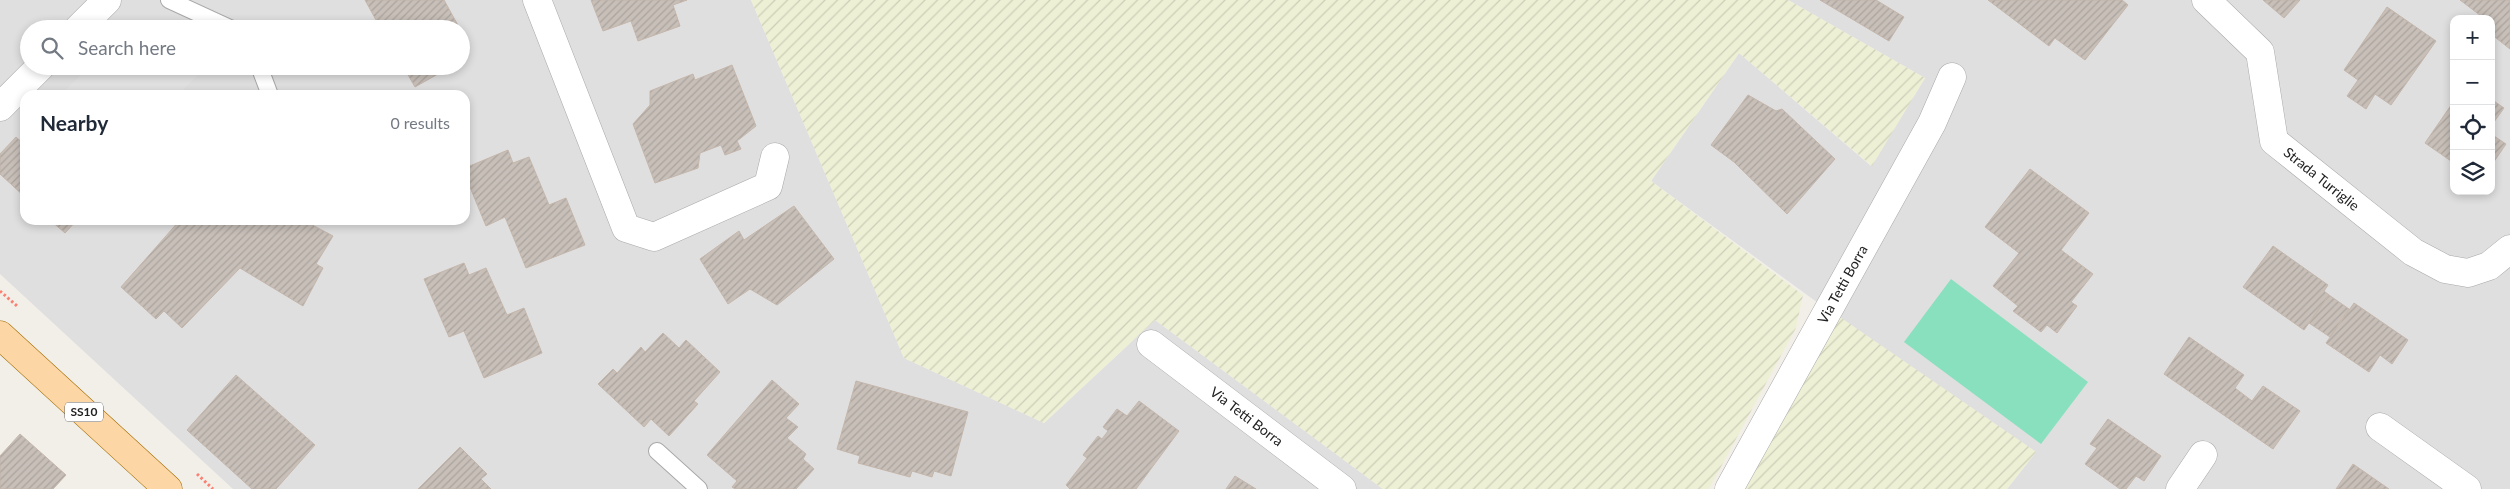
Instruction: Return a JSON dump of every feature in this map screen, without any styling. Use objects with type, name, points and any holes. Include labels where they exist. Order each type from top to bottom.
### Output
[{"type":"main road","name":"SS10","points":[[0,335],[168,489]]},
{"type":"street","points":[[87,20],[107,0]]},
{"type":"street","points":[[537,0],[626,228],[654,237],[768,186],[775,156]]},
{"type":"street","name":"Strada Turriglie","points":[[2206,0],[2260,52],[2274,142],[2413,252],[2445,269],[2468,273],[2488,266],[2510,249]]},
{"type":"street","points":[[0,107],[32,75]]},
{"type":"street","name":"Via Tetti Borra","points":[[1729,489],[1932,123],[1952,77]]},
{"type":"street","name":"Via Tetti Borra","points":[[1151,344],[1342,489]]},
{"type":"street","points":[[2380,427],[2467,489]]},
{"type":"street","points":[[2180,489],[2203,455]]},
{"type":"lane","points":[[169,0],[212,20]]},
{"type":"lane","points":[[262,75],[268,90]]},
{"type":"lane","points":[[657,451],[699,489]]},
{"type":"shaded area","points":[[0,0],[751,0],[904,358],[1044,423],[1155,320],[1383,489],[233,489],[0,274]]},
{"type":"shaded area","points":[[1788,0],[2510,0],[2510,489],[2007,489],[2036,452],[1814,300],[1651,181],[1739,53],[1871,166],[1925,78]]},
{"type":"shaded area","points":[[80,75],[198,75],[183,90],[66,90]]},
{"type":"green space","points":[[751,0],[1788,0],[1925,78],[1872,166],[1739,53],[1651,181],[1803,295],[1796,328],[1709,489],[1383,489],[1155,320],[1044,423],[904,358]]},
{"type":"green space","points":[[1951,279],[2088,382],[2041,444],[1904,342]]},
{"type":"green space","points":[[1834,313],[2036,452],[2007,489],[1735,489]]},
{"type":"building","points":[[365,0],[444,0],[455,20],[376,20]]},
{"type":"building","points":[[591,0],[687,0],[673,5],[680,26],[638,41],[631,21],[603,31]]},
{"type":"building","points":[[1820,0],[1876,0],[1904,17],[1889,41]]},
{"type":"building","points":[[1988,0],[2122,0],[2128,5],[2085,60],[2055,38],[2049,46]]},
{"type":"building","points":[[2263,0],[2300,0],[2284,18]]},
{"type":"building","points":[[2460,0],[2510,0],[2510,49],[2495,37],[2495,15],[2480,15]]},
{"type":"building","points":[[2387,7],[2436,41],[2391,105],[2375,94],[2366,109],[2347,96],[2358,80],[2344,70]]},
{"type":"building","points":[[732,65],[756,126],[737,141],[741,149],[725,155],[721,145],[700,153],[698,168],[655,183],[633,124],[650,105],[650,91],[693,74],[695,80]]},
{"type":"building","points":[[408,75],[436,75],[415,87]]},
{"type":"building","points":[[1748,95],[1776,111],[1782,109],[1835,159],[1787,214],[1734,162],[1711,145]]},
{"type":"building","points":[[2495,102],[2504,108],[2495,120]]},
{"type":"building","points":[[2450,107],[2450,160],[2425,143]]},
{"type":"building","points":[[16,137],[20,141],[20,192],[0,174],[0,154]]},
{"type":"building","points":[[2495,137],[2506,144],[2495,160]]},
{"type":"building","points":[[508,150],[513,163],[529,157],[549,205],[566,198],[585,245],[526,268],[505,217],[486,226],[470,187],[470,166]]},
{"type":"building","points":[[2030,169],[2089,213],[2061,250],[2093,274],[2071,302],[2077,306],[2057,333],[2047,325],[2041,332],[2013,311],[2018,306],[1993,286],[2019,253],[1985,227]]},
{"type":"building","points":[[794,206],[834,259],[777,305],[750,289],[728,304],[700,259],[739,231],[744,240]]},
{"type":"building","points":[[56,225],[72,225],[65,233]]},
{"type":"building","points":[[176,225],[312,225],[333,236],[316,264],[323,268],[303,306],[240,268],[182,328],[164,311],[156,319],[121,287]]},
{"type":"building","points":[[2273,246],[2328,285],[2324,291],[2329,295],[2304,330],[2243,287]]},
{"type":"building","points":[[464,263],[469,275],[486,268],[507,315],[524,308],[542,353],[484,378],[464,331],[449,337],[424,279]]},
{"type":"building","points":[[2329,295],[2349,309],[2330,337],[2309,323]]},
{"type":"building","points":[[2354,303],[2408,340],[2392,364],[2380,355],[2369,372],[2326,343]]},
{"type":"building","points":[[663,333],[679,348],[686,340],[720,372],[694,401],[698,404],[669,436],[651,419],[644,427],[598,384],[613,369],[617,373],[641,347],[645,352]]},
{"type":"building","points":[[2189,337],[2244,375],[2235,388],[2252,401],[2263,386],[2300,411],[2273,449],[2164,374]]},
{"type":"building","points":[[236,375],[315,445],[276,489],[252,489],[187,430]]},
{"type":"building","points":[[772,380],[799,404],[786,418],[798,427],[787,438],[806,454],[803,459],[814,469],[796,489],[735,489],[732,487],[737,481],[707,455]]},
{"type":"building","points":[[856,381],[968,412],[951,476],[934,471],[932,477],[912,471],[910,477],[858,463],[860,456],[837,449]]},
{"type":"building","points":[[1139,401],[1179,431],[1136,489],[1070,489],[1066,485],[1087,458],[1083,455],[1098,436],[1102,439],[1108,431],[1103,427],[1117,409],[1127,416]]},
{"type":"building","points":[[2108,419],[2161,456],[2144,481],[2136,476],[2126,489],[2120,489],[2085,464],[2097,448],[2090,444]]},
{"type":"building","points":[[20,434],[66,475],[53,489],[0,489],[0,456]]},
{"type":"building","points":[[460,447],[487,474],[481,479],[491,489],[418,489]]},
{"type":"building","points":[[2353,464],[2389,489],[2336,489]]},
{"type":"building","points":[[1235,476],[1256,489],[1226,489]]}]
